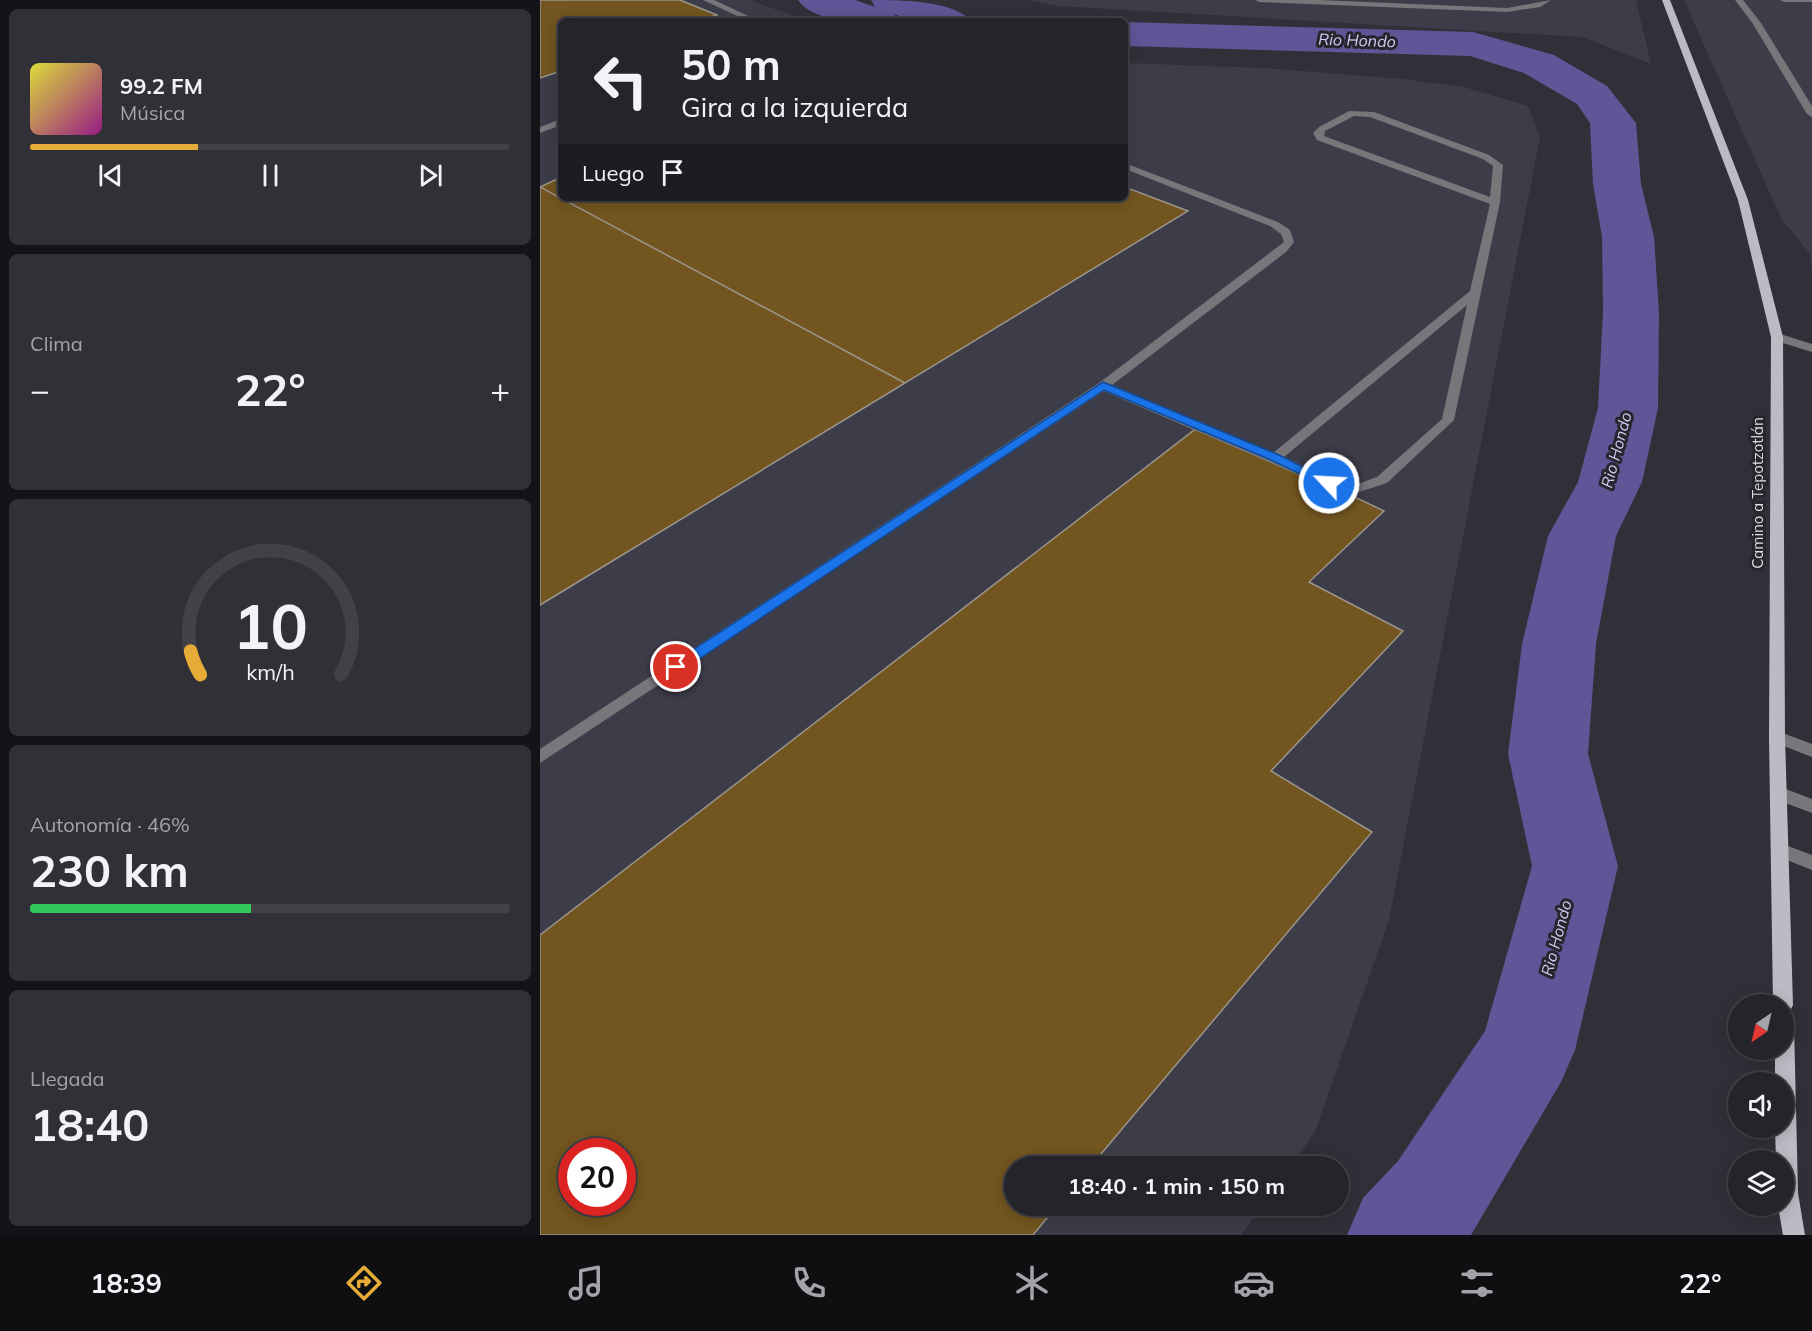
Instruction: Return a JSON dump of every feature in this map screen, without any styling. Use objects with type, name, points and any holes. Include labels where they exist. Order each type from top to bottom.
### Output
[{"type":"main road","name":"Camino a Tepotzotlán","points":[[1666,0],[1743,200],[1777,337],[1777,737],[1783,994]]},
{"type":"main road","points":[[1785,1060],[1787,1193],[1794,1235]]},
{"type":"lane","points":[[706,0],[748,18]]},
{"type":"lane","points":[[1259,0],[1507,10],[1537,5],[1547,0]]},
{"type":"lane","points":[[1739,0],[1757,23],[1812,114]]},
{"type":"lane","points":[[1784,0],[1798,2],[1812,0]]},
{"type":"lane","points":[[1103,386],[1329,483],[1356,489],[1382,480],[1448,420],[1495,202],[1498,165],[1486,157],[1362,112],[1344,115],[1318,133],[1326,141],[1495,202]]},
{"type":"lane","points":[[540,130],[558,123]]},
{"type":"lane","points":[[540,757],[1103,386],[1282,250],[1289,242],[1286,232],[1274,224],[1128,167]]},
{"type":"lane","points":[[1275,458],[1475,292]]},
{"type":"lane","points":[[1777,337],[1812,348]]},
{"type":"lane","points":[[1777,737],[1812,751]]},
{"type":"lane","points":[[1778,793],[1812,806]]},
{"type":"lane","points":[[1780,850],[1812,863]]},
{"type":"shaded area","points":[[540,0],[749,0],[800,18],[558,18],[558,201],[1128,201],[1128,63],[1263,68],[1402,79],[1464,87],[1528,106],[1540,137],[1389,920],[1315,1132],[1298,1156],[1004,1156],[1004,1216],[1255,1216],[1241,1235],[540,1235]]},
{"type":"shaded area","points":[[1029,0],[1636,0],[1651,64],[1583,37],[1059,6]]},
{"type":"shaded area","points":[[1684,0],[1812,0],[1812,275],[1810,254],[1781,218]]},
{"type":"building","points":[[540,0],[680,0],[717,15],[708,18],[558,18],[558,72],[540,78]]},
{"type":"building","points":[[558,178],[558,197],[540,187]]},
{"type":"building","points":[[540,187],[558,197],[558,201],[566,201],[905,383],[540,605]]},
{"type":"building","points":[[1128,188],[1188,211],[905,383],[566,201],[1128,201]]},
{"type":"building","points":[[1202,424],[1384,511],[1309,582],[1403,631],[1271,771],[1372,832],[1099,1156],[1004,1156],[1004,1216],[1049,1216],[1033,1235],[540,1235],[540,935]]},
{"type":"waterway","points":[[817,0],[870,18]]},
{"type":"waterway","name":"Rio Hondo","points":[[890,0],[942,18]]},
{"type":"waterway","name":"Rio Hondo","points":[[1128,34],[1473,44],[1539,64],[1592,95],[1613,123],[1617,184],[1628,237],[1631,312],[1628,408],[1610,482],[1582,536],[1559,644],[1548,754],[1575,866],[1527,1050],[1435,1198],[1400,1235]]},
{"type":"route","points":[[676,667],[1103,386],[1329,483]]}]
